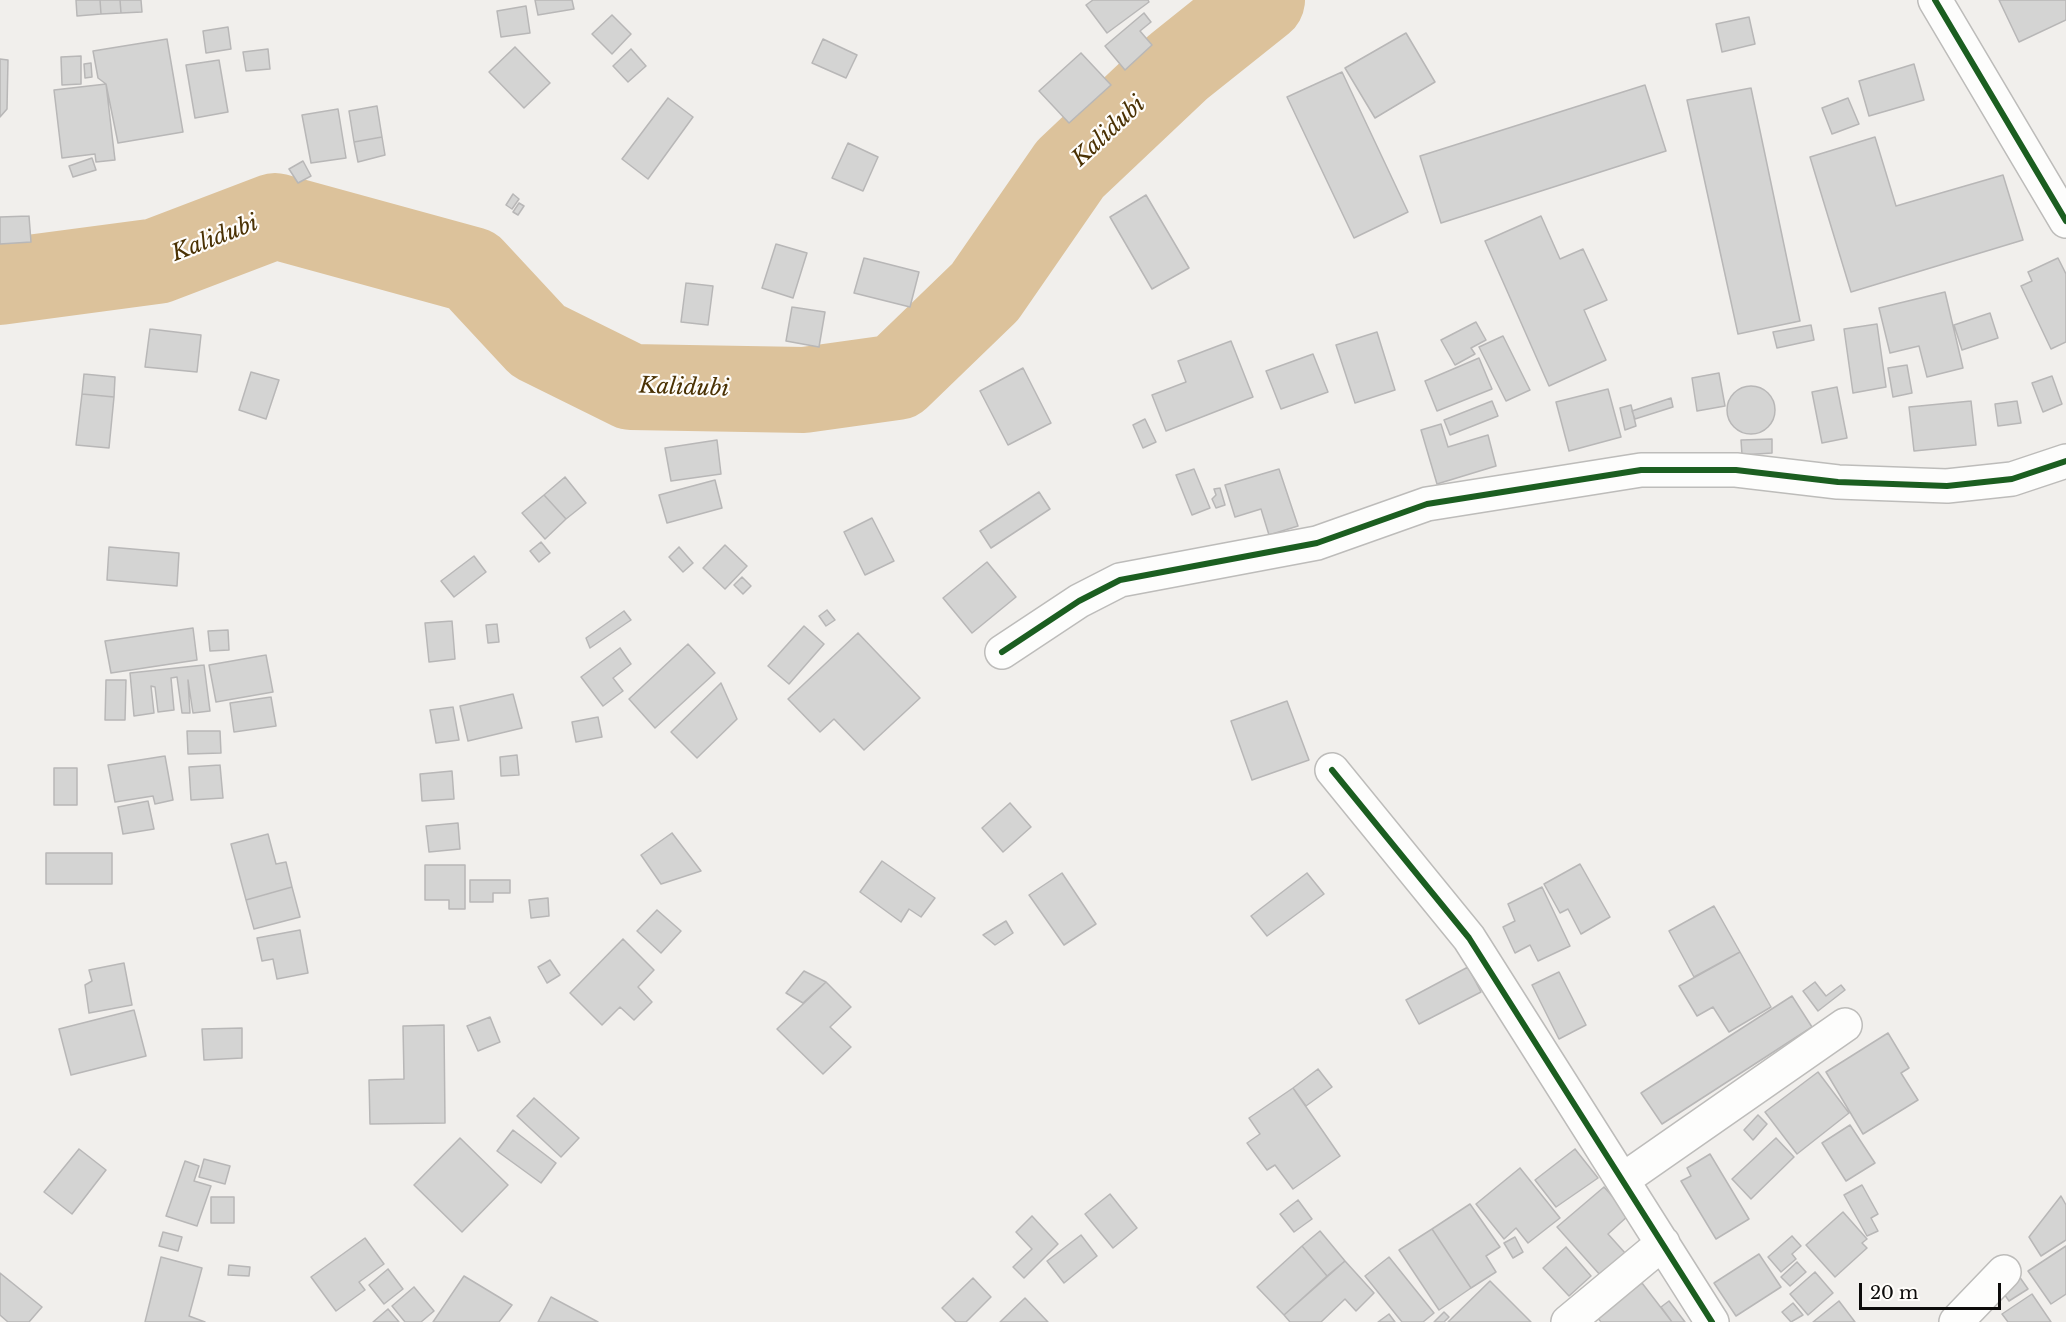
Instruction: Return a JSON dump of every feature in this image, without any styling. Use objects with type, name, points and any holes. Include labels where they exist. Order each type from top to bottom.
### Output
[{"type":"street","points":[[1935,0],[2066,221]]},
{"type":"street","points":[[1002,652],[1079,600],[1120,580],[1317,543],[1427,504],[1641,470],[1736,470],[1838,482],[1947,486],[2012,479],[2066,461]]},
{"type":"street","points":[[1332,770],[1469,938],[1624,1179],[1712,1322]]},
{"type":"street","points":[[1624,1179],[1845,1025]]},
{"type":"street","points":[[1568,1322],[1663,1243]]},
{"type":"street","points":[[1956,1322],[2004,1272]]},
{"type":"building","points":[[76,0],[100,0],[101,14],[77,16]]},
{"type":"building","points":[[100,0],[120,0],[121,13],[101,14]]},
{"type":"building","points":[[120,0],[141,0],[142,12],[121,13]]},
{"type":"building","points":[[535,0],[572,0],[574,9],[538,15]]},
{"type":"building","points":[[1093,0],[1148,0],[1149,2],[1107,33],[1086,5]]},
{"type":"building","points":[[1999,0],[2066,0],[2066,20],[2019,42]]},
{"type":"building","points":[[526,6],[530,33],[501,37],[497,11]]},
{"type":"building","points":[[1144,13],[1151,22],[1140,31],[1152,45],[1125,70],[1105,46]]},
{"type":"building","points":[[612,15],[631,34],[612,54],[592,34]]},
{"type":"building","points":[[1749,17],[1755,44],[1722,52],[1716,24]]},
{"type":"building","points":[[228,27],[231,49],[206,53],[203,31]]},
{"type":"building","points":[[1406,33],[1435,82],[1375,118],[1345,68]]},
{"type":"building","points":[[167,39],[183,132],[118,143],[106,84],[98,78],[93,51]]},
{"type":"building","points":[[823,39],[857,55],[846,78],[812,63]]},
{"type":"building","points":[[515,47],[550,83],[524,108],[489,72]]},
{"type":"building","points":[[268,49],[270,69],[246,71],[243,52]]},
{"type":"building","points":[[631,49],[646,66],[628,82],[613,66]]},
{"type":"building","points":[[1081,53],[1111,85],[1069,123],[1039,91]]},
{"type":"building","points":[[81,56],[81,84],[62,85],[61,57]]},
{"type":"building","points":[[0,59],[8,60],[7,109],[0,117]]},
{"type":"building","points":[[219,60],[228,112],[195,118],[186,65]]},
{"type":"building","points":[[91,63],[92,77],[85,78],[84,64]]},
{"type":"building","points":[[1914,64],[1924,100],[1869,116],[1859,81]]},
{"type":"building","points":[[1342,72],[1408,212],[1354,238],[1287,97]]},
{"type":"building","points":[[106,84],[115,160],[96,162],[95,154],[62,158],[54,90]]},
{"type":"building","points":[[1645,85],[1666,151],[1441,223],[1420,156]]},
{"type":"building","points":[[1751,88],[1800,321],[1738,334],[1687,100]]},
{"type":"building","points":[[668,98],[693,117],[648,179],[622,159]]},
{"type":"building","points":[[1848,98],[1859,124],[1832,134],[1822,108]]},
{"type":"building","points":[[377,106],[382,137],[354,142],[349,111]]},
{"type":"building","points":[[338,109],[346,158],[311,163],[302,115]]},
{"type":"building","points":[[382,137],[385,155],[358,162],[354,142]]},
{"type":"building","points":[[1875,137],[1896,206],[2003,175],[2023,240],[1851,292],[1810,157]]},
{"type":"building","points":[[848,143],[878,157],[863,191],[832,178]]},
{"type":"building","points":[[92,158],[96,170],[73,177],[69,166]]},
{"type":"building","points":[[303,161],[311,176],[298,183],[289,169]]},
{"type":"building","points":[[513,194],[519,199],[512,209],[506,205]]},
{"type":"building","points":[[1146,195],[1189,268],[1152,289],[1110,217]]},
{"type":"building","points":[[519,203],[524,206],[518,215],[513,212]]},
{"type":"building","points":[[29,216],[31,242],[0,244],[0,217]]},
{"type":"building","points":[[1541,216],[1560,259],[1583,249],[1607,300],[1584,310],[1606,360],[1549,386],[1485,241]]},
{"type":"building","points":[[776,244],[807,253],[793,298],[762,288]]},
{"type":"building","points":[[864,258],[919,272],[910,307],[854,293]]},
{"type":"building","points":[[2058,258],[2066,274],[2066,342],[2051,349],[2021,286],[2032,281],[2028,272]]},
{"type":"building","points":[[686,283],[713,286],[708,325],[681,322]]},
{"type":"building","points":[[1945,292],[1963,368],[1927,377],[1919,346],[1890,353],[1879,308]]},
{"type":"building","points":[[792,307],[825,312],[819,347],[786,341]]},
{"type":"building","points":[[1990,313],[1998,338],[1962,350],[1954,325]]},
{"type":"building","points":[[1476,322],[1486,340],[1471,348],[1475,354],[1455,365],[1441,340]]},
{"type":"building","points":[[1877,324],[1886,387],[1853,393],[1844,329]]},
{"type":"building","points":[[1811,325],[1814,340],[1777,348],[1773,332]]},
{"type":"building","points":[[150,329],[201,335],[197,372],[145,367]]},
{"type":"building","points":[[1377,332],[1395,390],[1355,403],[1336,345]]},
{"type":"building","points":[[1503,336],[1530,390],[1506,401],[1479,347]]},
{"type":"building","points":[[1231,341],[1253,397],[1166,431],[1152,395],[1186,382],[1178,361]]},
{"type":"building","points":[[1313,354],[1328,392],[1281,409],[1266,371]]},
{"type":"building","points":[[1479,358],[1492,389],[1437,411],[1425,381]]},
{"type":"building","points":[[1907,365],[1912,393],[1893,397],[1888,368]]},
{"type":"building","points":[[1023,368],[1051,423],[1008,445],[980,391]]},
{"type":"building","points":[[251,372],[279,380],[266,419],[239,410]]},
{"type":"building","points":[[1719,373],[1725,406],[1697,411],[1692,378]]},
{"type":"building","points":[[84,374],[115,377],[114,397],[82,394]]},
{"type":"building","points":[[2052,376],[2062,404],[2043,412],[2032,383]]},
{"type":"building","points":[[1751,386],[1768,393],[1775,410],[1768,427],[1751,434],[1734,427],[1727,410],[1734,393]]},
{"type":"building","points":[[1837,387],[1847,438],[1822,443],[1812,392]]},
{"type":"building","points":[[1608,389],[1621,437],[1569,451],[1556,402]]},
{"type":"building","points":[[82,394],[114,397],[109,448],[76,445]]},
{"type":"building","points":[[1671,398],[1673,407],[1635,419],[1632,411]]},
{"type":"building","points":[[1492,401],[1498,416],[1450,435],[1444,420]]},
{"type":"building","points":[[1971,401],[1976,445],[1914,451],[1909,407]]},
{"type":"building","points":[[2017,401],[2021,423],[1998,426],[1995,404]]},
{"type":"building","points":[[1631,405],[1636,426],[1625,430],[1620,408]]},
{"type":"building","points":[[1145,419],[1156,442],[1143,448],[1133,425]]},
{"type":"building","points":[[1441,424],[1448,447],[1488,435],[1496,466],[1437,484],[1421,430]]},
{"type":"building","points":[[1772,439],[1772,453],[1742,455],[1741,440]]},
{"type":"building","points":[[717,440],[721,474],[671,481],[665,448]]},
{"type":"building","points":[[1194,469],[1210,508],[1192,515],[1176,475]]},
{"type":"building","points":[[1279,469],[1298,526],[1269,535],[1261,509],[1235,517],[1225,485]]},
{"type":"building","points":[[565,477],[586,503],[566,519],[544,495]]},
{"type":"building","points":[[715,480],[722,508],[667,523],[659,495]]},
{"type":"building","points":[[1220,488],[1225,505],[1216,508],[1212,499],[1216,495],[1214,489]]},
{"type":"building","points":[[1039,492],[1050,509],[991,548],[980,531]]},
{"type":"building","points":[[544,495],[566,519],[545,539],[522,513]]},
{"type":"building","points":[[872,518],[894,561],[865,575],[844,532]]},
{"type":"building","points":[[541,542],[550,553],[539,562],[530,551]]},
{"type":"building","points":[[725,545],[747,566],[725,589],[703,568]]},
{"type":"building","points":[[109,547],[179,553],[177,586],[107,580]]},
{"type":"building","points":[[679,547],[693,563],[683,572],[669,557]]},
{"type":"building","points":[[474,556],[486,572],[454,597],[441,581]]},
{"type":"building","points":[[987,562],[1016,597],[972,633],[943,598]]},
{"type":"building","points":[[742,577],[751,586],[743,594],[734,585]]},
{"type":"building","points":[[827,610],[835,620],[826,626],[819,616]]},
{"type":"building","points":[[624,611],[631,620],[590,648],[586,638]]},
{"type":"building","points":[[452,621],[455,659],[429,662],[425,623]]},
{"type":"building","points":[[497,624],[499,642],[488,643],[486,625]]},
{"type":"building","points":[[804,626],[824,644],[789,684],[768,666]]},
{"type":"building","points":[[193,628],[197,660],[111,673],[105,641]]},
{"type":"building","points":[[228,630],[229,650],[210,651],[208,631]]},
{"type":"building","points":[[858,633],[920,698],[864,750],[834,719],[820,732],[788,699]]},
{"type":"building","points":[[688,644],[715,673],[655,728],[629,699]]},
{"type":"building","points":[[620,648],[631,664],[613,678],[623,691],[603,706],[581,677]]},
{"type":"building","points":[[266,655],[273,692],[216,702],[209,665]]},
{"type":"building","points":[[204,665],[210,711],[193,713],[188,680],[190,713],[182,713],[177,677],[171,678],[174,710],[158,712],[155,687],[151,686],[154,713],[134,716],[130,673]]},
{"type":"building","points":[[106,680],[126,680],[125,720],[105,720]]},
{"type":"building","points":[[721,683],[737,719],[697,758],[671,732]]},
{"type":"building","points":[[513,694],[522,728],[468,741],[460,706]]},
{"type":"building","points":[[271,697],[276,726],[234,732],[230,703]]},
{"type":"building","points":[[1287,701],[1309,760],[1252,780],[1231,721]]},
{"type":"building","points":[[453,707],[459,740],[436,743],[430,710]]},
{"type":"building","points":[[598,717],[602,737],[576,742],[572,722]]},
{"type":"building","points":[[187,731],[220,731],[221,753],[188,754]]},
{"type":"building","points":[[517,755],[519,775],[501,776],[500,757]]},
{"type":"building","points":[[165,756],[173,800],[155,804],[153,796],[115,802],[108,765]]},
{"type":"building","points":[[220,765],[223,798],[191,800],[189,767]]},
{"type":"building","points":[[54,768],[77,768],[77,805],[54,805]]},
{"type":"building","points":[[452,771],[454,799],[422,801],[420,774]]},
{"type":"building","points":[[148,801],[154,829],[123,834],[118,807]]},
{"type":"building","points":[[1010,803],[1031,827],[1003,852],[982,828]]},
{"type":"building","points":[[458,823],[460,849],[429,852],[426,826]]},
{"type":"building","points":[[672,833],[701,871],[661,884],[641,855]]},
{"type":"building","points":[[268,834],[276,864],[286,862],[292,887],[246,900],[231,844]]},
{"type":"building","points":[[46,853],[112,853],[112,884],[46,884]]},
{"type":"building","points":[[882,861],[935,898],[921,917],[909,909],[901,922],[860,892]]},
{"type":"building","points":[[1580,864],[1610,917],[1581,934],[1568,909],[1560,913],[1544,884]]},
{"type":"building","points":[[425,865],[465,865],[465,909],[449,909],[449,900],[425,900]]},
{"type":"building","points":[[1062,873],[1096,924],[1064,945],[1029,895]]},
{"type":"building","points":[[1307,873],[1324,894],[1267,936],[1251,916]]},
{"type":"building","points":[[470,880],[510,880],[510,893],[493,893],[493,902],[470,902]]},
{"type":"building","points":[[292,887],[300,917],[254,929],[246,900]]},
{"type":"building","points":[[1542,887],[1570,946],[1538,961],[1530,945],[1515,953],[1503,927],[1515,921],[1508,904]]},
{"type":"building","points":[[548,898],[549,916],[531,918],[529,900]]},
{"type":"building","points":[[1714,906],[1740,952],[1694,977],[1669,931]]},
{"type":"building","points":[[657,910],[681,931],[661,953],[637,931]]},
{"type":"building","points":[[1006,921],[1013,933],[995,945],[983,935]]},
{"type":"building","points":[[300,930],[308,973],[277,979],[273,959],[262,961],[257,938]]},
{"type":"building","points":[[623,939],[654,970],[638,987],[652,1002],[634,1020],[620,1007],[602,1025],[570,993]]},
{"type":"building","points":[[1740,952],[1771,1007],[1729,1032],[1713,1007],[1697,1016],[1679,986]]},
{"type":"building","points":[[550,960],[560,975],[547,983],[538,967]]},
{"type":"building","points":[[124,963],[132,1005],[89,1013],[85,985],[92,981],[89,970]]},
{"type":"building","points":[[1468,967],[1481,992],[1419,1024],[1406,1000]]},
{"type":"building","points":[[804,971],[826,982],[803,1003],[786,993]]},
{"type":"building","points":[[1559,972],[1586,1025],[1559,1039],[1532,985]]},
{"type":"building","points":[[826,982],[851,1007],[830,1027],[851,1047],[823,1074],[777,1029]]},
{"type":"building","points":[[1815,982],[1826,996],[1841,985],[1845,990],[1818,1011],[1803,991]]},
{"type":"building","points":[[1792,996],[1812,1027],[1662,1124],[1641,1093]]},
{"type":"building","points":[[134,1010],[146,1056],[71,1075],[59,1029]]},
{"type":"building","points":[[490,1017],[500,1042],[478,1051],[467,1026]]},
{"type":"building","points":[[444,1025],[445,1123],[370,1124],[369,1080],[404,1079],[403,1026]]},
{"type":"building","points":[[242,1028],[242,1058],[204,1060],[202,1029]]},
{"type":"building","points":[[1888,1033],[1909,1068],[1901,1073],[1918,1100],[1863,1134],[1826,1072]]},
{"type":"building","points":[[1318,1069],[1332,1087],[1306,1106],[1293,1088]]},
{"type":"building","points":[[1818,1072],[1849,1113],[1797,1154],[1765,1112]]},
{"type":"building","points":[[1293,1088],[1340,1156],[1293,1189],[1275,1165],[1267,1170],[1247,1143],[1260,1134],[1249,1118]]},
{"type":"building","points":[[534,1098],[579,1138],[561,1157],[517,1116]]},
{"type":"building","points":[[1758,1115],[1767,1124],[1753,1140],[1744,1130]]},
{"type":"building","points":[[1850,1125],[1875,1163],[1846,1181],[1822,1143]]},
{"type":"building","points":[[513,1130],[556,1163],[541,1183],[497,1151]]},
{"type":"building","points":[[460,1138],[508,1185],[462,1232],[414,1185]]},
{"type":"building","points":[[1776,1138],[1794,1157],[1751,1199],[1732,1179]]},
{"type":"building","points":[[79,1149],[106,1170],[72,1214],[44,1192]]},
{"type":"building","points":[[1575,1149],[1598,1178],[1556,1207],[1535,1180]]},
{"type":"building","points":[[1710,1154],[1749,1219],[1716,1239],[1681,1181],[1691,1176],[1687,1168]]},
{"type":"building","points":[[204,1159],[230,1166],[225,1184],[199,1177]]},
{"type":"building","points":[[185,1161],[199,1166],[194,1181],[211,1186],[197,1226],[166,1216]]},
{"type":"building","points":[[1520,1168],[1560,1218],[1528,1243],[1516,1228],[1504,1239],[1476,1204]]},
{"type":"building","points":[[1862,1185],[1878,1214],[1871,1218],[1878,1231],[1867,1236],[1844,1195]]},
{"type":"building","points":[[1604,1187],[1629,1215],[1608,1234],[1626,1254],[1601,1276],[1557,1227]]},
{"type":"building","points":[[1110,1194],[1137,1228],[1113,1248],[1085,1214]]},
{"type":"building","points":[[2061,1196],[2066,1205],[2066,1240],[2041,1256],[2029,1237]]},
{"type":"building","points":[[211,1197],[234,1197],[234,1223],[211,1223]]},
{"type":"building","points":[[1298,1200],[1312,1219],[1294,1232],[1280,1214]]},
{"type":"building","points":[[1470,1204],[1500,1247],[1486,1256],[1496,1272],[1471,1288],[1432,1229]]},
{"type":"building","points":[[1843,1212],[1867,1239],[1862,1243],[1867,1248],[1835,1277],[1806,1245]]},
{"type":"building","points":[[1032,1216],[1058,1244],[1024,1278],[1013,1267],[1032,1249],[1016,1232]]},
{"type":"building","points":[[1432,1229],[1471,1288],[1439,1310],[1399,1250]]},
{"type":"building","points":[[1320,1231],[1345,1261],[1327,1276],[1302,1246]]},
{"type":"building","points":[[163,1232],[182,1237],[178,1251],[159,1246]]},
{"type":"building","points":[[1081,1235],[1097,1256],[1064,1283],[1047,1261]]},
{"type":"building","points":[[1792,1236],[1801,1246],[1792,1254],[1796,1259],[1781,1272],[1768,1257]]},
{"type":"building","points":[[1515,1237],[1523,1252],[1513,1258],[1504,1243]]},
{"type":"building","points":[[365,1238],[384,1264],[359,1282],[365,1290],[336,1311],[311,1277]]},
{"type":"building","points":[[1302,1246],[1327,1276],[1284,1315],[1257,1287]]},
{"type":"building","points":[[2066,1246],[2066,1294],[2051,1304],[2028,1271]]},
{"type":"building","points":[[1566,1247],[1591,1276],[1569,1296],[1543,1268]]},
{"type":"building","points":[[1759,1254],[1781,1287],[1736,1316],[1714,1283]]},
{"type":"building","points":[[161,1257],[202,1268],[189,1316],[205,1322],[145,1322]]},
{"type":"building","points":[[1389,1257],[1434,1313],[1423,1322],[1402,1322],[1365,1276]]},
{"type":"building","points":[[1345,1261],[1374,1293],[1356,1311],[1345,1299],[1321,1322],[1290,1322],[1284,1315]]},
{"type":"building","points":[[1797,1262],[1806,1272],[1790,1286],[1781,1277]]},
{"type":"building","points":[[229,1265],[250,1267],[249,1276],[228,1275]]},
{"type":"building","points":[[388,1269],[403,1289],[384,1304],[369,1285]]},
{"type":"building","points":[[2014,1269],[2028,1289],[2009,1301],[2000,1288]]},
{"type":"building","points":[[1815,1272],[1833,1293],[1808,1315],[1790,1294]]},
{"type":"building","points":[[0,1273],[42,1307],[29,1322],[8,1322],[0,1315]]},
{"type":"building","points":[[464,1276],[512,1305],[499,1322],[433,1322]]},
{"type":"building","points":[[973,1278],[991,1297],[966,1322],[956,1322],[942,1308]]},
{"type":"building","points":[[1490,1281],[1531,1322],[1448,1322]]},
{"type":"building","points":[[1642,1283],[1672,1322],[1601,1322],[1597,1317]]},
{"type":"building","points":[[414,1287],[434,1311],[421,1322],[405,1322],[392,1306]]},
{"type":"building","points":[[2032,1294],[2051,1322],[2008,1322],[2002,1314]]},
{"type":"building","points":[[551,1297],[598,1322],[538,1322]]},
{"type":"building","points":[[1025,1298],[1048,1322],[1000,1322]]},
{"type":"building","points":[[1669,1301],[1685,1322],[1672,1322],[1661,1307]]},
{"type":"building","points":[[1839,1301],[1855,1322],[1813,1322]]},
{"type":"building","points":[[1793,1303],[1803,1315],[1791,1322],[1782,1312]]},
{"type":"building","points":[[388,1309],[399,1322],[373,1322]]},
{"type":"building","points":[[1444,1312],[1449,1317],[1444,1322],[1434,1322]]},
{"type":"building","points":[[1389,1314],[1395,1322],[1378,1322]]},
{"type":"waterway","name":"Kalidubi","points":[[0,282],[157,261],[275,216],[472,270],[538,341],[631,387],[804,390],[897,377],[985,292],[1070,169],[1178,67],[1262,0]]},
{"type":"cycle path","points":[[1935,0],[2066,221]]},
{"type":"cycle path","points":[[1002,652],[1079,601],[1120,580],[1317,543],[1427,504],[1641,470],[1736,470],[1838,482],[1947,486],[2012,479],[2066,461]]},
{"type":"cycle path","points":[[1332,770],[1469,938],[1712,1322]]}]
